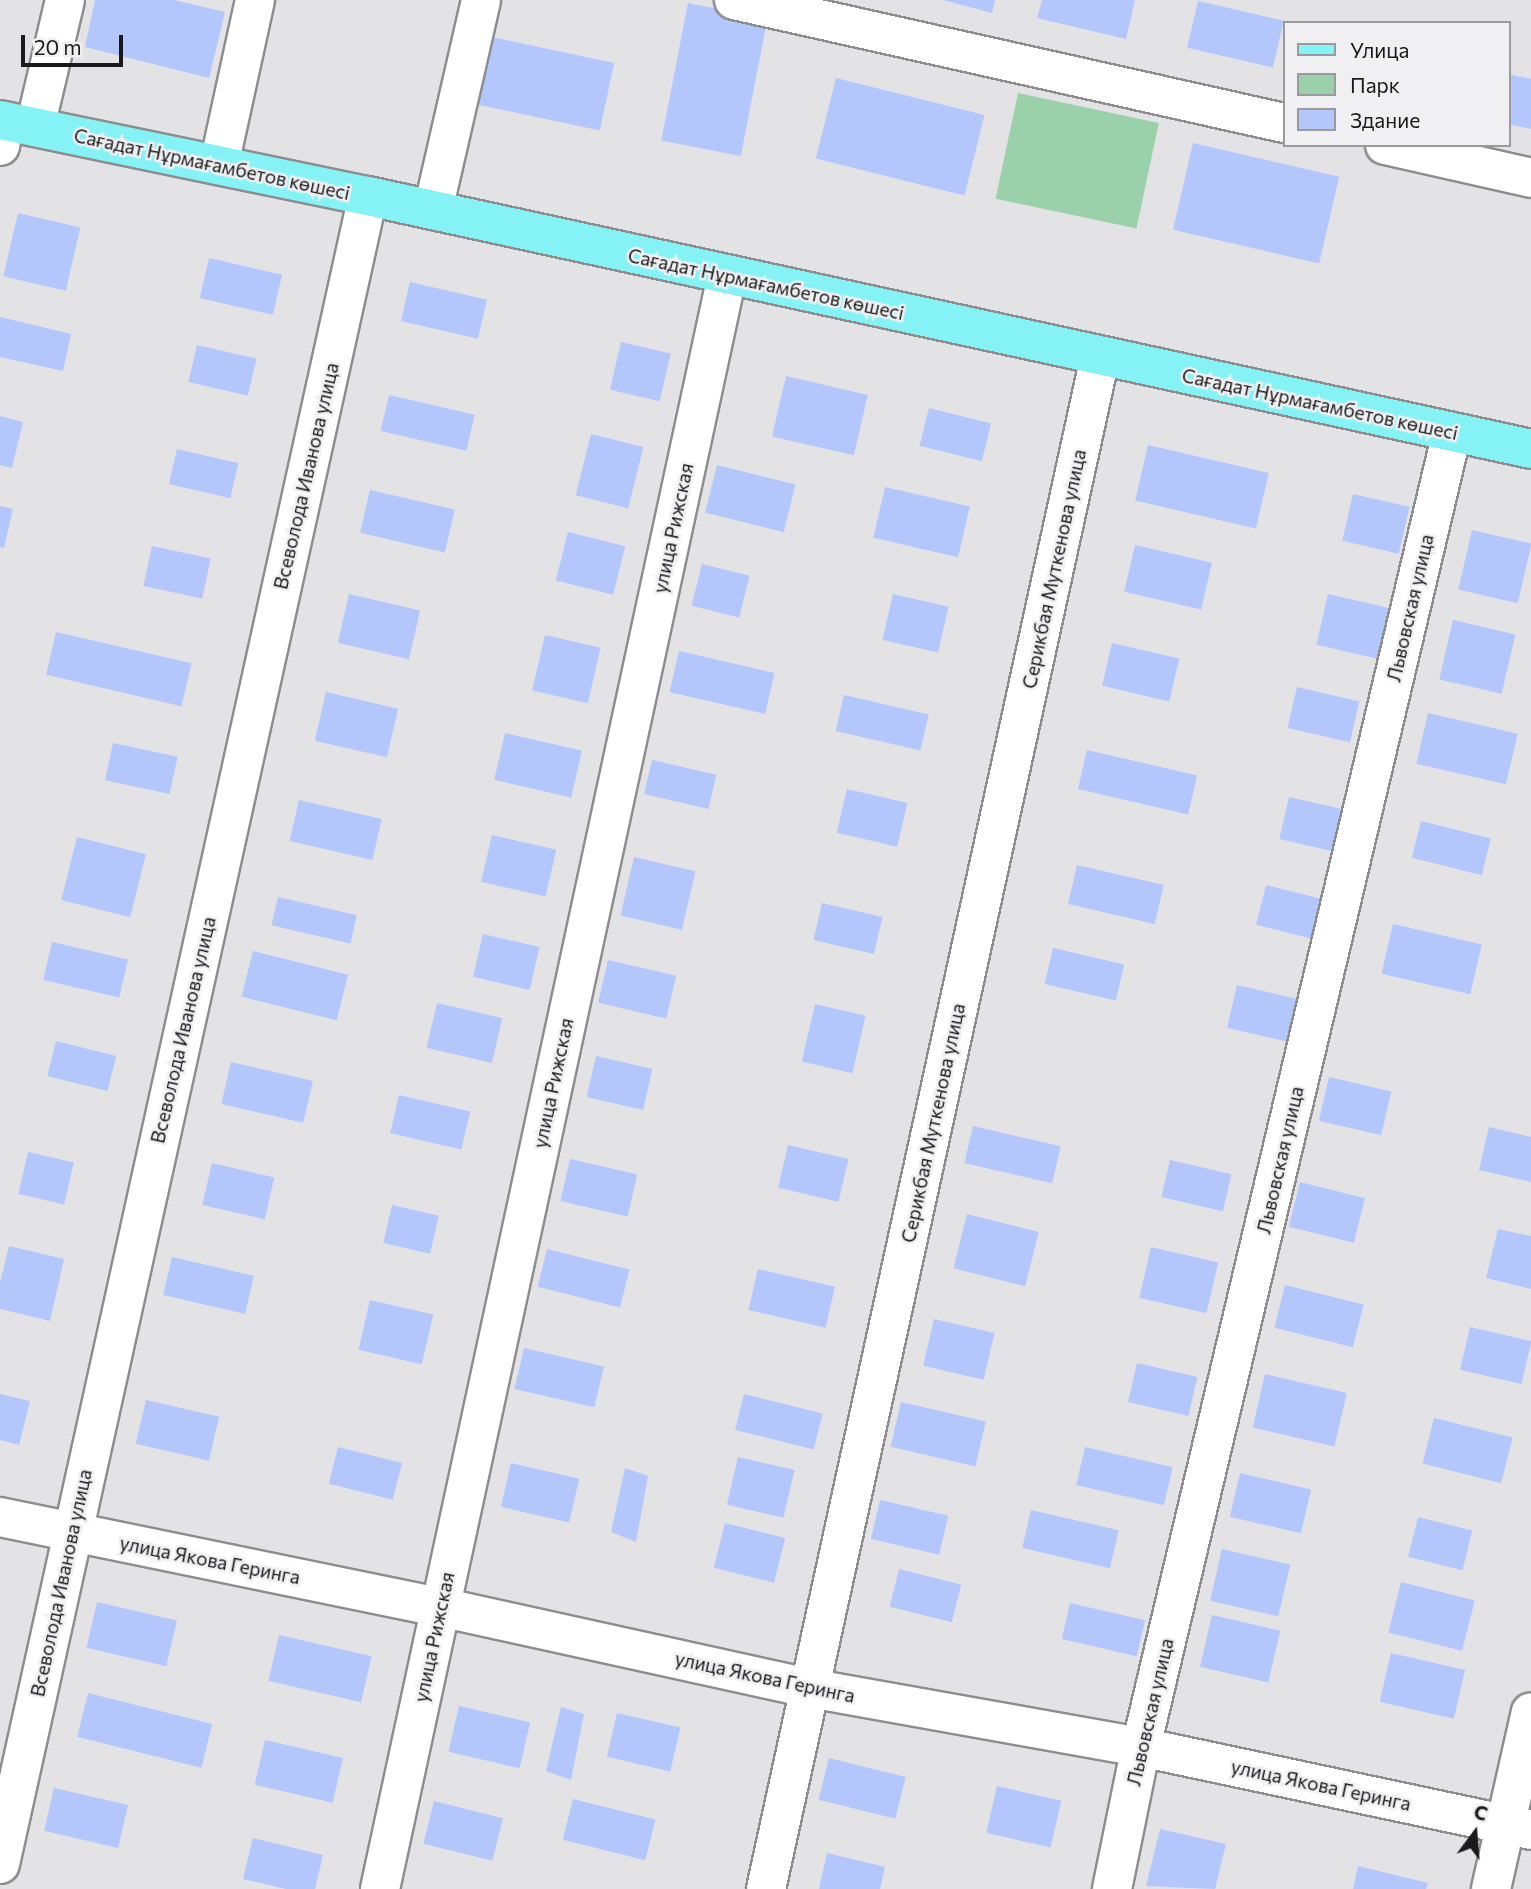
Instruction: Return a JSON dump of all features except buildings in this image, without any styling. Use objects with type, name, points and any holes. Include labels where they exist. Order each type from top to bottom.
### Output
[{"type":"main road","name":"Сағадат Нұрмағамбетов көшесі","points":[[10,129],[219,165],[368,196],[1531,449]]},
{"type":"street","points":[[10,129],[65,0]]},
{"type":"street","points":[[219,165],[255,0]]},
{"type":"street","points":[[433,210],[481,0]]},
{"type":"street","points":[[734,0],[1282,123]]},
{"type":"street","points":[[1394,147],[1531,178]]},
{"type":"street","name":"Всеволода Иванова улица","points":[[0,1864],[71,1532],[368,196]]},
{"type":"street","name":"улица Рижская","points":[[380,1889],[727,276]]},
{"type":"street","name":"Серикбая Муткенова улица","points":[[766,1889],[1100,357]]},
{"type":"street","name":"Львовская улица","points":[[1112,1889],[1141,1747],[1452,432]]},
{"type":"street","name":"улица Якова Геринга","points":[[0,1517],[440,1607],[809,1688],[1141,1747],[1519,1828]]},
{"type":"street","points":[[1491,1889],[1519,1828],[1531,1712]]},
{"type":"green space","points":[[1018,93],[1159,123],[1136,229],[996,199]]}]
